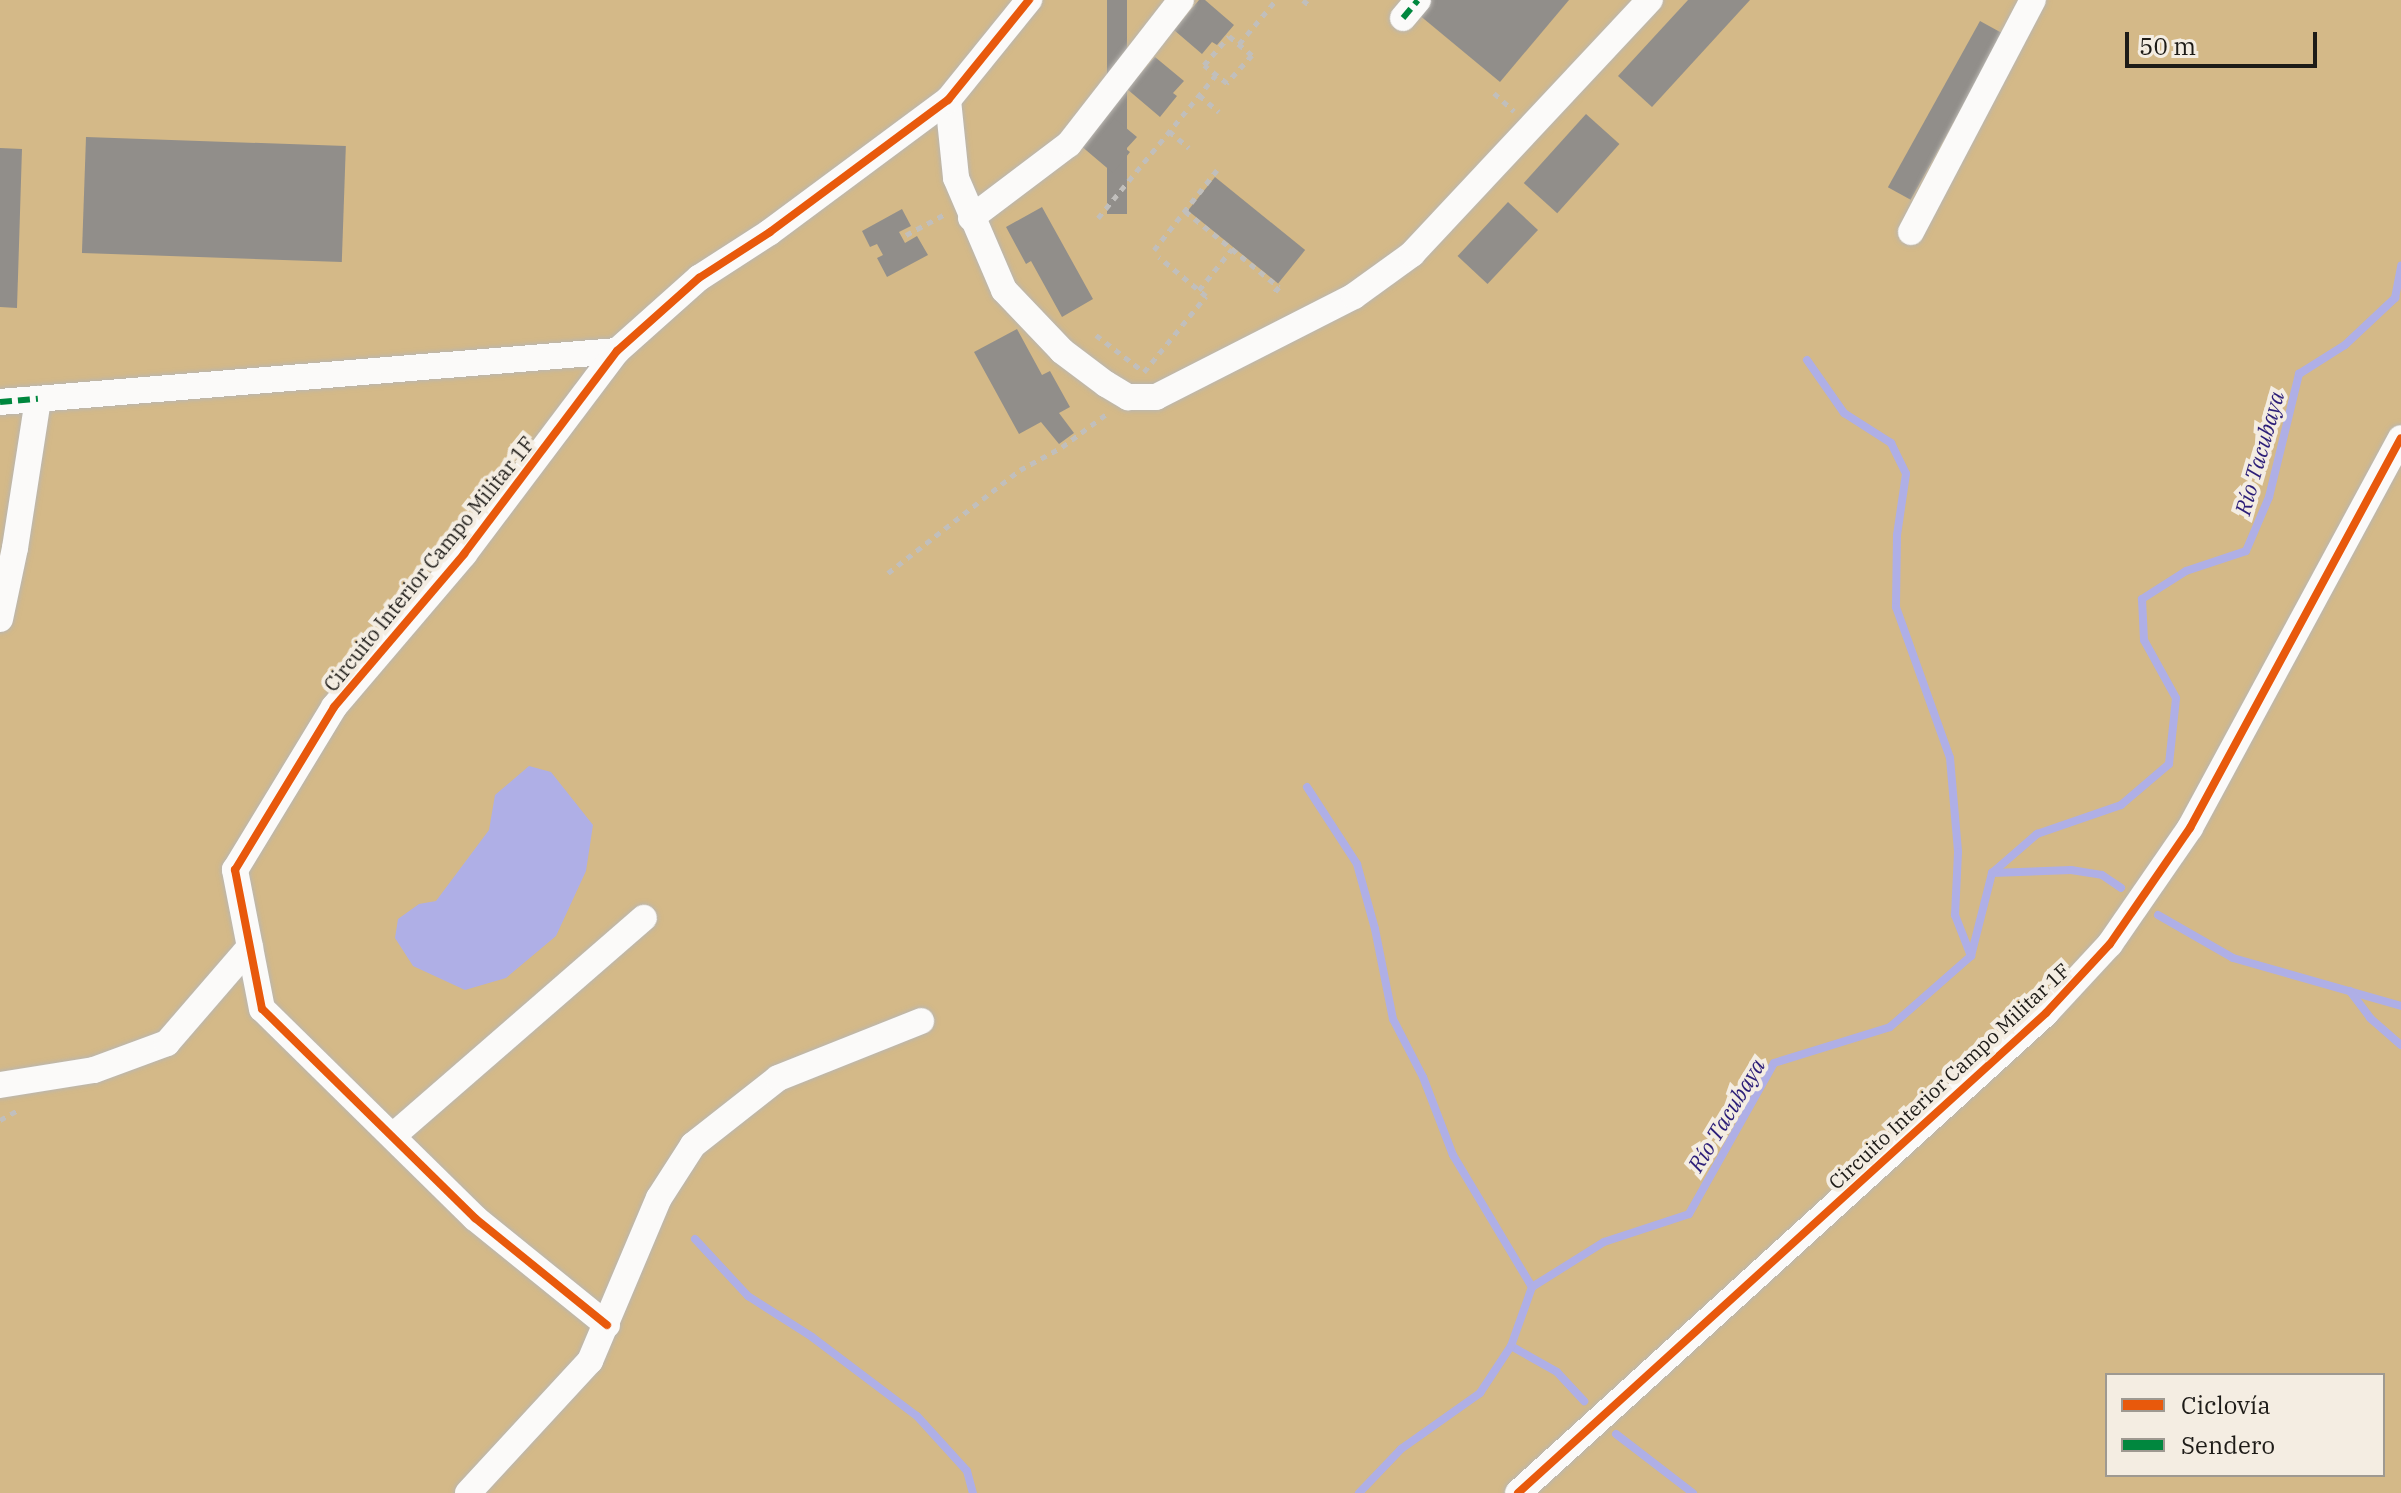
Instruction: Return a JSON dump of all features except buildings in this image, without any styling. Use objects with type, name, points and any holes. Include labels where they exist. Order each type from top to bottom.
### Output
[{"type":"street","name":"Circuito Interior Campo Militar 1F","points":[[607,1325],[475,1218],[394,1135],[262,1009],[235,870],[334,707],[464,554],[617,351],[699,278],[770,232],[948,100],[1029,0]]},
{"type":"street","points":[[960,215],[1069,144],[1181,0]]},
{"type":"street","points":[[1911,232],[2033,0]]},
{"type":"street","points":[[948,100],[960,215],[1004,290],[1062,351],[1128,397],[1156,397],[1354,296],[1412,254],[1639,4]]},
{"type":"street","points":[[0,402],[617,351]]},
{"type":"street","points":[[0,619],[15,548],[38,399]]},
{"type":"street","name":"Circuito Interior Campo Militar 1F","points":[[1518,1493],[2046,1013],[2110,944],[2190,828],[2401,438]]},
{"type":"street","points":[[394,1135],[644,918]]},
{"type":"street","points":[[0,1085],[94,1070],[167,1043],[250,947]]},
{"type":"street","points":[[468,1493],[590,1361],[659,1198],[693,1145],[778,1078],[921,1021]]},
{"type":"path","points":[[1239,44],[1276,0]]},
{"type":"path","points":[[1229,36],[1239,44],[1252,55],[1227,83],[1204,65],[1229,36]]},
{"type":"path","points":[[1098,218],[1216,75]]},
{"type":"path","points":[[1494,93],[1523,119]]},
{"type":"path","points":[[1199,95],[1219,112]]},
{"type":"path","points":[[1169,131],[1189,148]]},
{"type":"path","points":[[1154,250],[1217,170]]},
{"type":"path","points":[[1185,211],[1279,287],[1272,295]]},
{"type":"path","points":[[906,235],[960,215]]},
{"type":"path","points":[[1199,290],[1232,249]]},
{"type":"path","points":[[1144,372],[1206,296],[1159,257]]},
{"type":"path","points":[[1096,335],[1154,379]]},
{"type":"path","points":[[888,573],[1020,470],[1062,447],[1112,410]]},
{"type":"shaded area","points":[[0,0],[2401,0],[2401,1493],[0,1493]]},
{"type":"water","points":[[529,766],[551,772],[593,825],[586,871],[556,936],[506,978],[465,990],[413,966],[395,938],[398,919],[419,904],[436,901],[489,830],[495,795]]},
{"type":"waterway","name":"Río Tacubaya","points":[[1359,1493],[1401,1449],[1480,1393],[1511,1346],[1532,1287],[1604,1242],[1689,1214],[1774,1063],[1890,1027],[1971,956],[1992,873],[2037,834],[2121,805],[2169,764],[2176,698],[2144,640],[2142,599],[2186,571],[2246,551],[2269,497],[2299,374],[2345,345],[2395,298],[2401,266]]},
{"type":"waterway","points":[[1807,360],[1844,413],[1891,443],[1906,474],[1897,535],[1896,607],[1950,758],[1958,852],[1955,915],[1971,956]]},
{"type":"waterway","points":[[1307,787],[1357,864],[1375,929],[1393,1019],[1423,1077],[1453,1155],[1532,1287]]},
{"type":"waterway","points":[[1992,873],[2071,870],[2102,875],[2121,888]]},
{"type":"waterway","points":[[2158,915],[2233,958],[2401,1006]]},
{"type":"waterway","points":[[2350,991],[2370,1018],[2401,1045]]},
{"type":"waterway","points":[[695,1239],[748,1296],[812,1337],[917,1416],[967,1471],[973,1493]]},
{"type":"waterway","points":[[1511,1346],[1557,1372],[1584,1401]]},
{"type":"waterway","points":[[1616,1434],[1693,1493]]},
{"type":"marked path","points":[[1403,18],[1418,0]]},
{"type":"marked path","points":[[0,402],[38,399]]},
{"type":"cycle path","points":[[607,1325],[475,1218],[262,1009],[235,870],[334,707],[464,554],[617,351],[699,278],[770,232],[948,100],[1029,0]]},
{"type":"cycle path","points":[[1518,1493],[2046,1013],[2110,944],[2190,828],[2401,438]]}]
